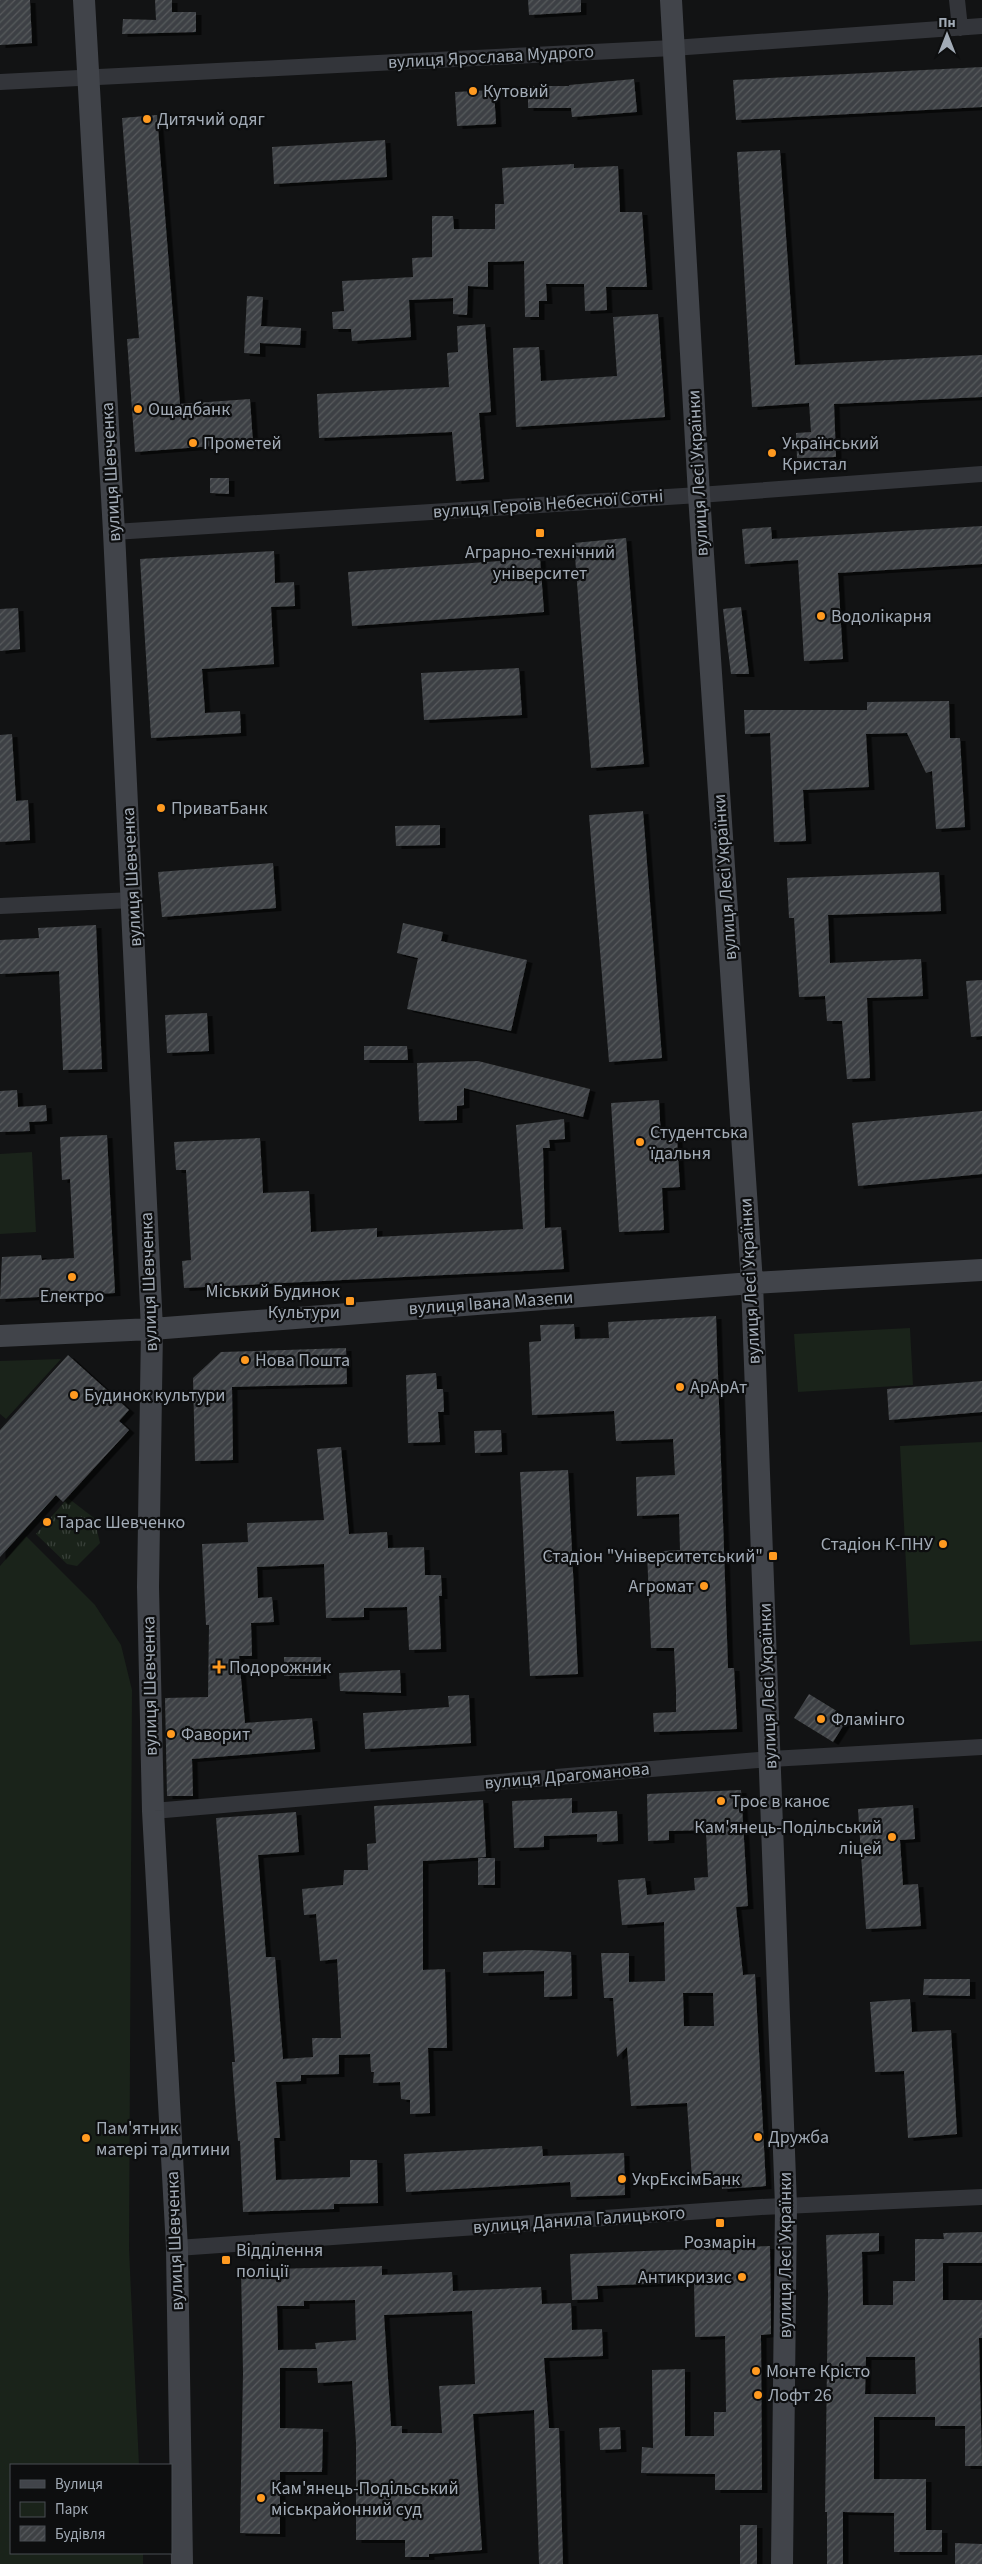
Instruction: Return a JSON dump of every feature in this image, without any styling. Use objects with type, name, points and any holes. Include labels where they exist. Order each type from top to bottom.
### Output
[{"type":"street","name":"вулиця Шевченка","points":[[84,0],[133,900],[152,1329],[148,1587],[153,1811],[177,2248],[182,2564]]},
{"type":"street","name":"вулиця Лесі Українки","points":[[671,0],[699,495],[752,1283],[786,2206],[782,2564]]},
{"type":"street","points":[[957,0],[960,28]]},
{"type":"street","name":"вулиця Ярослава Мудрого","points":[[0,82],[673,48],[982,26]]},
{"type":"street","name":"вулиця Героїв Небесної Сотні","points":[[114,532],[699,495],[982,474]]},
{"type":"street","points":[[0,906],[133,900]]},
{"type":"street","name":"вулиця Івана Мазепи","points":[[0,1336],[152,1329],[752,1283],[982,1270]]},
{"type":"street","name":"вулиця Драгоманова","points":[[153,1811],[770,1759],[982,1747]]},
{"type":"street","name":"вулиця Данила Галицького","points":[[177,2248],[786,2206],[982,2197]]},
{"type":"green space","points":[[32,1152],[36,1232],[0,1234],[0,1154]]},
{"type":"green space","points":[[910,1328],[913,1385],[798,1392],[794,1334]]},
{"type":"green space","points":[[61,1359],[6,1419],[0,1414],[0,1361]]},
{"type":"green space","name":"Стадіон К-ПНУ","points":[[982,1442],[982,1641],[910,1645],[900,1446]]},
{"type":"green space","points":[[68,1498],[94,1518],[100,1543],[77,1566],[67,1564],[36,1534]]},
{"type":"green space","points":[[26,1536],[95,1605],[121,1645],[132,1690],[129,2249],[139,2464],[10,2464],[10,2554],[143,2554],[143,2564],[0,2564],[0,1566]]},
{"type":"building","points":[[0,0],[30,0],[32,43],[0,45]]},
{"type":"building","points":[[155,0],[172,0],[172,12],[196,12],[196,32],[122,34],[123,19],[156,20]]},
{"type":"building","points":[[528,0],[581,0],[581,12],[529,15]]},
{"type":"building","points":[[982,67],[982,107],[736,120],[733,80]]},
{"type":"building","points":[[634,79],[637,112],[572,117],[571,108],[528,108],[528,86],[569,86]]},
{"type":"building","points":[[494,90],[496,124],[457,126],[455,92]]},
{"type":"building","points":[[157,115],[180,404],[250,399],[253,443],[135,452],[127,339],[139,338],[122,118]]},
{"type":"building","points":[[385,140],[387,177],[274,184],[272,147]]},
{"type":"building","points":[[780,150],[795,365],[982,355],[982,397],[834,404],[836,457],[797,458],[796,433],[811,432],[809,403],[752,407],[737,152]]},
{"type":"building","points":[[574,164],[574,168],[618,166],[620,212],[642,212],[647,287],[606,287],[607,310],[585,311],[584,284],[546,284],[547,301],[539,301],[539,317],[525,317],[524,261],[488,262],[488,287],[468,286],[467,315],[453,314],[453,298],[409,300],[411,337],[352,341],[351,329],[333,329],[332,312],[344,311],[342,281],[413,277],[412,258],[432,257],[432,216],[453,216],[454,229],[495,229],[495,204],[504,204],[502,168]]},
{"type":"building","points":[[247,296],[263,297],[261,326],[301,328],[300,345],[260,343],[260,354],[244,353]]},
{"type":"building","points":[[658,314],[665,417],[516,427],[513,348],[539,347],[541,381],[617,376],[613,317]]},
{"type":"building","points":[[485,324],[491,412],[479,413],[484,479],[456,481],[452,432],[319,438],[317,394],[449,387],[447,353],[458,352],[457,326]]},
{"type":"building","points":[[210,478],[229,478],[229,494],[210,493]]},
{"type":"building","name":"Водолікарня","points":[[982,526],[982,564],[838,573],[843,659],[804,661],[798,560],[745,564],[742,529],[771,527],[772,539]]},
{"type":"building","points":[[626,538],[644,764],[591,768],[574,543]]},
{"type":"building","points":[[274,551],[275,583],[294,582],[295,606],[271,607],[274,664],[202,669],[205,713],[240,711],[241,733],[151,738],[140,559]]},
{"type":"building","points":[[540,558],[544,612],[352,626],[348,572]]},
{"type":"building","points":[[741,607],[749,674],[731,674],[723,609]]},
{"type":"building","points":[[18,608],[20,649],[0,651],[0,609]]},
{"type":"building","points":[[519,668],[522,715],[424,720],[421,673]]},
{"type":"building","points":[[949,701],[950,738],[960,738],[965,827],[936,829],[932,771],[926,773],[907,733],[866,734],[869,787],[803,790],[806,841],[774,842],[770,733],[745,734],[744,710],[867,710],[867,702]]},
{"type":"building","points":[[12,734],[16,801],[28,800],[30,840],[0,842],[0,735]]},
{"type":"building","points":[[643,811],[662,1058],[609,1062],[589,815]]},
{"type":"building","points":[[440,825],[440,845],[396,846],[395,826]]},
{"type":"building","points":[[273,863],[276,908],[162,917],[158,872]]},
{"type":"building","points":[[939,872],[941,911],[828,915],[830,963],[921,959],[923,996],[867,998],[870,1078],[847,1079],[842,1021],[827,1021],[825,996],[799,997],[794,918],[789,918],[787,878]]},
{"type":"building","points":[[403,923],[443,932],[441,941],[527,960],[511,1031],[407,1009],[418,958],[397,953]]},
{"type":"building","points":[[96,925],[102,1069],[63,1070],[59,971],[0,974],[0,940],[39,938],[38,928]]},
{"type":"building","points":[[982,980],[982,1036],[971,1037],[966,981]]},
{"type":"building","points":[[207,1013],[209,1051],[167,1053],[165,1015]]},
{"type":"building","points":[[364,1046],[407,1046],[408,1060],[364,1060]]},
{"type":"building","points":[[478,1061],[590,1089],[583,1117],[464,1088],[464,1105],[457,1106],[457,1120],[419,1121],[417,1063]]},
{"type":"building","points":[[17,1090],[18,1107],[46,1105],[47,1121],[29,1122],[30,1131],[0,1132],[0,1091]]},
{"type":"building","points":[[659,1100],[661,1140],[677,1139],[680,1187],[662,1188],[664,1230],[619,1232],[611,1103]]},
{"type":"building","points":[[982,1111],[982,1174],[858,1186],[852,1123]]},
{"type":"building","points":[[564,1119],[565,1139],[549,1140],[550,1148],[543,1148],[545,1228],[561,1227],[564,1269],[184,1288],[182,1261],[191,1260],[186,1170],[176,1170],[174,1142],[260,1138],[263,1193],[309,1191],[311,1232],[377,1228],[377,1237],[523,1229],[516,1125]]},
{"type":"building","points":[[107,1135],[115,1293],[0,1299],[2,1257],[41,1255],[42,1260],[74,1258],[70,1179],[62,1180],[60,1137]]},
{"type":"building","points":[[716,1316],[728,1668],[734,1668],[737,1729],[654,1732],[653,1713],[676,1712],[676,1691],[674,1648],[651,1648],[647,1552],[680,1550],[679,1514],[637,1516],[636,1477],[675,1475],[673,1439],[616,1441],[614,1411],[532,1415],[529,1342],[541,1341],[540,1325],[574,1324],[575,1339],[609,1338],[608,1322]]},
{"type":"building","points":[[346,1348],[347,1384],[232,1387],[233,1460],[195,1461],[193,1378],[221,1352]]},
{"type":"building","points":[[68,1355],[129,1410],[119,1421],[129,1430],[63,1502],[56,1495],[0,1557],[0,1430]]},
{"type":"building","points":[[436,1373],[437,1389],[443,1389],[444,1412],[438,1412],[440,1442],[408,1443],[406,1375]]},
{"type":"building","points":[[982,1381],[982,1412],[889,1420],[887,1389]]},
{"type":"building","points":[[501,1430],[502,1452],[475,1453],[474,1431]]},
{"type":"building","points":[[341,1447],[349,1534],[387,1532],[388,1548],[424,1547],[425,1575],[441,1575],[442,1596],[439,1596],[441,1649],[409,1650],[407,1607],[364,1608],[364,1617],[326,1618],[324,1564],[257,1567],[258,1598],[272,1597],[274,1622],[251,1623],[252,1656],[239,1656],[245,1723],[312,1718],[315,1749],[192,1759],[193,1796],[167,1796],[165,1698],[208,1697],[209,1625],[206,1625],[202,1544],[248,1542],[247,1523],[324,1520],[317,1449]]},
{"type":"building","points":[[568,1470],[578,1674],[530,1676],[520,1472]]},
{"type":"building","points":[[284,1657],[321,1657],[321,1676],[284,1676]]},
{"type":"building","points":[[400,1670],[401,1693],[340,1691],[339,1673]]},
{"type":"building","points":[[809,1694],[848,1718],[833,1742],[794,1718]]},
{"type":"building","points":[[469,1695],[471,1743],[365,1749],[363,1713],[449,1707],[448,1696]]},
{"type":"building","points":[[741,1790],[748,1906],[736,1907],[743,1975],[755,1974],[766,2186],[722,2189],[721,2177],[692,2179],[687,2103],[631,2106],[627,2047],[617,2057],[613,1998],[604,1998],[601,1953],[629,1953],[629,1982],[665,1981],[664,1922],[622,1925],[618,1880],[645,1878],[647,1895],[695,1890],[694,1878],[708,1877],[706,1830],[669,1831],[669,1840],[648,1841],[647,1794]],"holes":[[[683,1993],[713,1993],[714,2026],[684,2026]]]},
{"type":"building","points":[[572,1798],[572,1813],[617,1811],[618,1841],[597,1842],[597,1834],[544,1836],[544,1847],[514,1848],[512,1801]]},
{"type":"building","points":[[483,1800],[486,1857],[423,1861],[423,1970],[445,1969],[447,2048],[428,2048],[430,2113],[410,2114],[410,2100],[401,2099],[400,2082],[373,2083],[374,2072],[371,2072],[370,2054],[339,2055],[339,2074],[301,2075],[301,2081],[276,2082],[280,2138],[274,2138],[276,2180],[350,2177],[350,2160],[377,2160],[378,2203],[334,2204],[334,2209],[243,2212],[240,2141],[238,2141],[232,2062],[235,2062],[216,1818],[296,1812],[299,1852],[258,1855],[266,1957],[275,1957],[283,2059],[313,2057],[312,2038],[341,2038],[337,1959],[320,1961],[316,1914],[304,1915],[302,1889],[343,1885],[344,1870],[368,1870],[367,1844],[376,1843],[374,1806]]},
{"type":"building","points":[[913,1805],[915,1839],[900,1840],[903,1885],[918,1884],[921,1926],[866,1929],[858,1809]]},
{"type":"building","points":[[478,1858],[495,1858],[495,1885],[478,1885]]},
{"type":"building","points":[[528,1950],[571,1952],[572,1996],[544,1997],[544,1971],[483,1973],[483,1952]]},
{"type":"building","points":[[924,1979],[970,1979],[970,1996],[923,1995]]},
{"type":"building","points":[[910,1999],[912,2032],[951,2030],[957,2134],[908,2138],[904,2071],[875,2072],[870,2002]]},
{"type":"building","points":[[542,2146],[543,2156],[624,2153],[625,2195],[571,2197],[570,2182],[406,2192],[404,2154]]},
{"type":"building","points":[[982,2232],[982,2263],[943,2263],[943,2300],[982,2300],[982,2338],[979,2338],[982,2466],[965,2466],[965,2426],[935,2426],[935,2417],[874,2417],[874,2479],[926,2479],[926,2530],[942,2530],[942,2552],[894,2552],[894,2513],[843,2512],[843,2564],[827,2564],[827,2512],[825,2512],[828,2293],[826,2235],[879,2233],[879,2251],[862,2252],[863,2305],[893,2305],[893,2281],[915,2281],[915,2239],[944,2239],[943,2233]],"holes":[[[866,2357],[915,2357],[916,2394],[865,2394]]]},
{"type":"building","points":[[770,2246],[771,2334],[761,2335],[762,2490],[715,2490],[715,2474],[641,2473],[642,2447],[653,2448],[652,2370],[685,2369],[685,2436],[714,2436],[714,2412],[726,2412],[725,2336],[695,2337],[694,2282],[597,2286],[598,2299],[572,2300],[570,2254]]},
{"type":"building","points":[[382,2266],[382,2275],[452,2272],[453,2291],[541,2287],[542,2304],[571,2303],[572,2330],[602,2329],[603,2356],[544,2358],[549,2428],[559,2428],[563,2564],[539,2564],[534,2410],[473,2414],[482,2550],[429,2554],[429,2557],[405,2557],[405,2540],[356,2540],[356,2443],[352,2381],[318,2383],[317,2368],[280,2368],[280,2428],[323,2429],[322,2472],[280,2472],[280,2534],[240,2533],[243,2373],[241,2270]],"holes":[[[355,2300],[356,2340],[315,2343],[316,2349],[278,2350],[277,2306],[304,2306],[304,2301]],[[472,2311],[475,2384],[439,2386],[442,2433],[402,2433],[402,2426],[391,2426],[384,2315]]]},
{"type":"building","points":[[620,2427],[621,2449],[600,2450],[599,2428]]},
{"type":"building","points":[[740,2525],[757,2525],[757,2564],[740,2564]]},
{"type":"building","points":[[955,2543],[982,2544],[982,2564],[955,2564]]},
{"type":"place","name":"Кутовий","points":[[473,91]]},
{"type":"place","name":"Дитячий одяг","points":[[147,119]]},
{"type":"place","name":"Ощадбанк","points":[[138,409]]},
{"type":"place","name":"Прометей","points":[[193,443]]},
{"type":"place","name":"Український Кристал","points":[[772,453]]},
{"type":"place","name":"Аграрно-технічний університет","points":[[540,533]]},
{"type":"place","name":"Водолікарня","points":[[821,616]]},
{"type":"place","name":"ПриватБанк","points":[[161,808]]},
{"type":"place","name":"Студентська їдальня","points":[[640,1142]]},
{"type":"place","name":"Електро","points":[[72,1277]]},
{"type":"place","name":"Міський Будинок Культури","points":[[350,1301]]},
{"type":"place","name":"Нова Пошта","points":[[245,1360]]},
{"type":"place","name":"АрАрАт","points":[[680,1387]]},
{"type":"place","name":"Будинок культури","points":[[74,1395]]},
{"type":"place","name":"Тарас Шевченко","points":[[47,1522]]},
{"type":"place","name":"Стадіон К-ПНУ","points":[[943,1544]]},
{"type":"place","name":"Стадіон \"Університетський\"","points":[[773,1556]]},
{"type":"place","name":"Агромат","points":[[704,1586]]},
{"type":"place","name":"Подорожник","points":[[219,1667]]},
{"type":"place","name":"Фламінго","points":[[821,1719]]},
{"type":"place","name":"Фаворит","points":[[171,1734]]},
{"type":"place","name":"Троє в каноє","points":[[721,1801]]},
{"type":"place","name":"Кам'янець-Подільський ліцей","points":[[892,1837]]},
{"type":"place","name":"Дружба","points":[[758,2137]]},
{"type":"place","name":"Пам'ятник матері та дитини","points":[[86,2138]]},
{"type":"place","name":"УкрЕксімБанк","points":[[622,2179]]},
{"type":"place","name":"Розмарін","points":[[720,2223]]},
{"type":"place","name":"Відділення поліції","points":[[226,2260]]},
{"type":"place","name":"Антикризис","points":[[742,2277]]},
{"type":"place","name":"Монте Крісто","points":[[756,2371]]},
{"type":"place","name":"Лофт 26","points":[[758,2395]]},
{"type":"place","name":"Кам'янець-Подільський міськрайонний суд","points":[[261,2498]]}]
